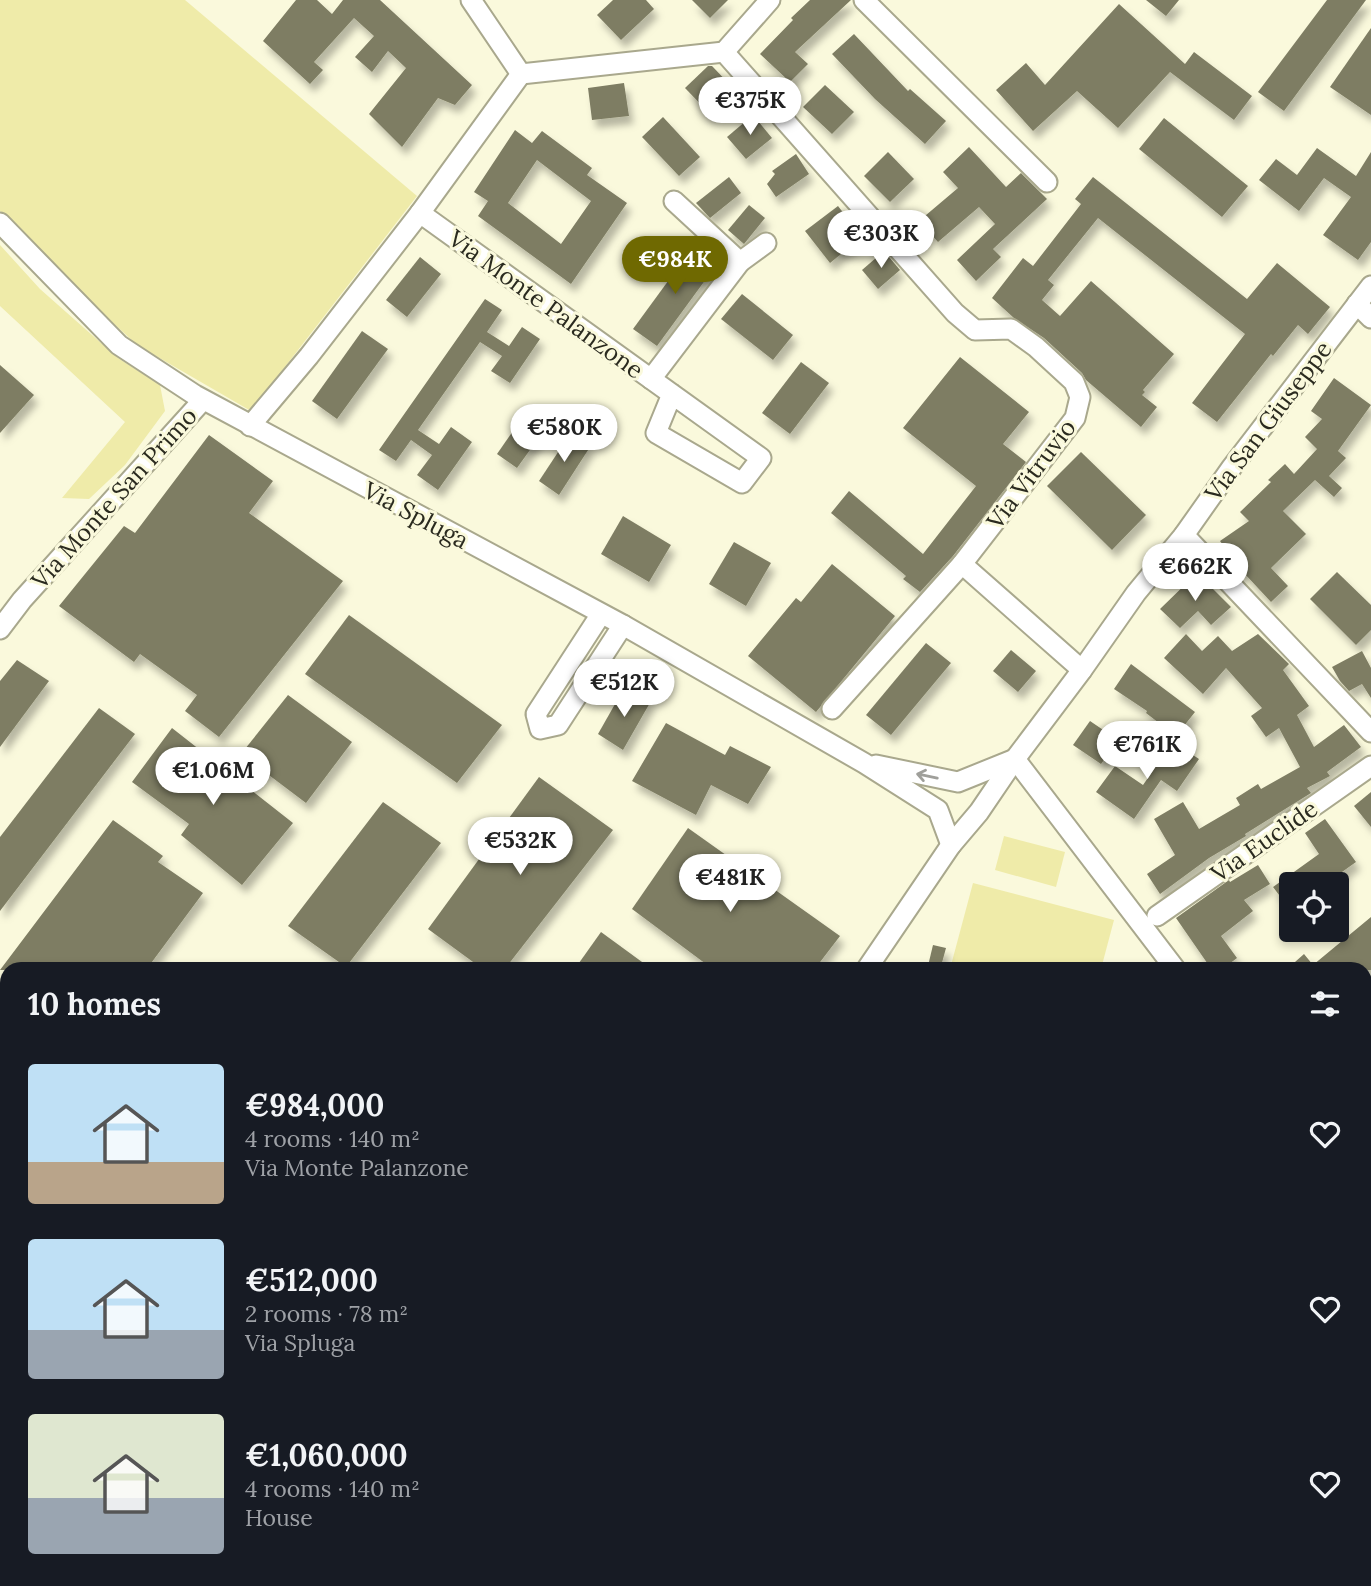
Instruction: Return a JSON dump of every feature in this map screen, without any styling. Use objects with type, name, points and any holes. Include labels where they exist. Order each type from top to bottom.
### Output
[{"type":"street","points":[[471,0],[522,74]]},
{"type":"street","points":[[250,426],[309,356],[421,213],[522,74],[724,52],[770,0]]},
{"type":"street","points":[[864,0],[1047,182]]},
{"type":"street","name":"Via Vitruvio","points":[[724,52],[955,313],[975,330],[1011,329],[1074,383],[1080,397],[1075,418],[962,564],[832,709]]},
{"type":"street","points":[[674,201],[740,262]]},
{"type":"street","name":"Via Monte Palanzone","points":[[421,213],[761,458],[741,483],[656,433],[672,394]]},
{"type":"street","name":"Via Spluga","points":[[0,223],[118,345],[203,400],[623,625],[864,763],[939,810],[951,845]]},
{"type":"street","points":[[651,379],[740,262],[766,243]]},
{"type":"street","name":"Via San Giuseppe","points":[[871,962],[951,845],[979,812],[1136,593],[1184,535],[1232,467],[1364,311],[1371,286]]},
{"type":"street","name":"Via Monte San Primo","points":[[0,629],[22,600],[203,400]]},
{"type":"street","points":[[1184,535],[1371,732]]},
{"type":"street","points":[[962,564],[1082,670]]},
{"type":"street","points":[[601,614],[536,714],[540,729],[558,725],[623,625]]},
{"type":"street","points":[[979,812],[958,782],[1015,759],[1169,962]]},
{"type":"street","name":"Via Spluga","points":[[864,763],[958,782]]},
{"type":"street","name":"Via Euclide","points":[[1157,916],[1371,766]]},
{"type":"shaded area","points":[[0,0],[185,0],[417,196],[251,411],[137,345],[47,262],[0,211]]},
{"type":"shaded area","points":[[0,245],[40,289],[118,358],[160,385],[165,411],[125,465],[89,499],[62,498],[125,422],[0,306]]},
{"type":"shaded area","points":[[1004,836],[1065,852],[1056,887],[995,870]]},
{"type":"shaded area","points":[[973,883],[1114,920],[1103,962],[952,962]]},
{"type":"building","points":[[296,0],[317,0],[332,14],[343,0],[380,0],[472,85],[455,105],[438,98],[402,147],[369,114],[406,68],[388,51],[372,72],[355,57],[374,36],[354,18],[314,62],[323,70],[310,84],[263,41]]},
{"type":"building","points":[[613,0],[646,0],[654,9],[621,40],[597,15]]},
{"type":"building","points":[[692,0],[728,0],[710,18]]},
{"type":"building","points":[[810,0],[851,0],[795,52],[808,64],[790,82],[760,54]]},
{"type":"building","points":[[1146,0],[1179,0],[1166,16]]},
{"type":"building","points":[[1327,0],[1366,0],[1284,111],[1258,92]]},
{"type":"building","points":[[1119,4],[1185,64],[1194,52],[1252,96],[1234,120],[1170,72],[1118,128],[1077,91],[1033,131],[996,90],[1026,63],[1045,85]]},
{"type":"building","points":[[1371,28],[1371,115],[1330,87]]},
{"type":"building","points":[[854,34],[908,91],[910,89],[946,121],[925,144],[875,99],[832,54]]},
{"type":"building","points":[[708,66],[712,66],[735,90],[710,114],[685,88]]},
{"type":"building","points":[[624,83],[629,116],[592,120],[588,88]]},
{"type":"building","points":[[825,85],[854,112],[832,134],[803,107]]},
{"type":"building","points":[[753,115],[772,138],[746,159],[727,137]]},
{"type":"building","points":[[663,117],[700,157],[679,176],[642,137]]},
{"type":"building","points":[[1164,118],[1248,186],[1222,217],[1139,149]]},
{"type":"building","points":[[515,130],[532,143],[542,131],[592,168],[587,175],[627,203],[571,284],[478,216],[488,201],[474,192]],"holes":[[[537,160],[591,201],[561,244],[508,203]]]},
{"type":"building","points":[[969,147],[1006,187],[1021,173],[1047,199],[993,249],[1001,257],[976,281],[957,260],[995,224],[979,207],[938,242],[919,221],[958,188],[943,172]]},
{"type":"building","points":[[1317,148],[1356,176],[1371,152],[1371,242],[1358,260],[1323,235],[1351,197],[1324,178],[1299,211],[1259,180],[1276,159],[1297,175]]},
{"type":"building","points":[[888,152],[914,179],[890,202],[864,176]]},
{"type":"building","points":[[796,154],[809,174],[776,197],[767,184],[775,174],[772,171]]},
{"type":"building","points":[[729,177],[741,193],[710,218],[696,203]]},
{"type":"building","points":[[1093,177],[1247,299],[1277,263],[1330,307],[1308,334],[1298,325],[1273,356],[1271,354],[1217,422],[1192,403],[1245,334],[1098,218],[1048,280],[1054,285],[1042,300],[1060,316],[1091,281],[1174,354],[1143,390],[1145,392],[1142,395],[1157,407],[1141,427],[1086,380],[1082,373],[1044,338],[1014,318],[992,298],[1023,258],[1033,266],[1081,204],[1075,199]]},
{"type":"building","points":[[749,205],[765,218],[744,244],[728,230]]},
{"type":"building","points":[[838,206],[862,237],[830,263],[805,231]]},
{"type":"building","points":[[693,247],[717,264],[657,346],[633,329]]},
{"type":"building","points":[[884,251],[900,270],[878,289],[862,270]]},
{"type":"building","points":[[420,257],[441,274],[407,317],[386,300]]},
{"type":"building","points":[[742,294],[793,335],[773,360],[721,319]]},
{"type":"building","points":[[485,299],[502,310],[487,332],[509,346],[522,327],[540,339],[510,383],[491,371],[502,356],[480,342],[418,430],[439,444],[451,427],[472,442],[438,490],[417,475],[432,455],[411,440],[396,461],[379,450]]},
{"type":"building","points":[[362,331],[388,349],[337,419],[312,401]]},
{"type":"building","points":[[960,357],[1029,412],[1003,444],[1026,462],[953,556],[920,592],[903,579],[906,576],[831,513],[849,491],[923,554],[976,486],[903,428]]},
{"type":"building","points":[[801,362],[829,383],[790,434],[762,413]]},
{"type":"building","points":[[0,365],[34,395],[0,433]]},
{"type":"building","points":[[1334,378],[1371,405],[1338,451],[1346,458],[1329,476],[1342,488],[1334,497],[1315,480],[1283,511],[1306,534],[1271,568],[1288,586],[1271,602],[1244,573],[1220,541],[1249,521],[1240,512],[1271,482],[1268,480],[1285,464],[1294,474],[1317,449],[1305,437],[1322,419],[1311,411]]},
{"type":"building","points":[[529,408],[550,422],[517,468],[497,454]]},
{"type":"building","points":[[570,434],[590,447],[559,495],[539,481]]},
{"type":"building","points":[[209,435],[273,481],[249,513],[343,581],[219,737],[185,711],[197,695],[140,654],[134,662],[59,606],[124,526],[135,533]]},
{"type":"building","points":[[1081,452],[1146,515],[1112,550],[1047,486]]},
{"type":"building","points":[[623,516],[671,545],[649,582],[601,554]]},
{"type":"building","points":[[734,542],[771,563],[746,606],[709,584]]},
{"type":"building","points":[[832,564],[895,616],[816,712],[748,656],[796,598],[801,602]]},
{"type":"building","points":[[1337,572],[1371,605],[1371,630],[1356,645],[1310,599]]},
{"type":"building","points":[[1197,573],[1231,607],[1211,625],[1198,611],[1180,628],[1160,609]]},
{"type":"building","points":[[349,615],[502,725],[457,783],[305,674]]},
{"type":"building","points":[[1186,634],[1202,651],[1218,636],[1232,651],[1258,634],[1289,664],[1283,670],[1309,706],[1297,715],[1314,747],[1344,725],[1361,747],[1327,772],[1330,776],[1307,788],[1311,793],[1209,858],[1160,894],[1147,874],[1175,855],[1154,819],[1183,802],[1199,829],[1240,805],[1236,798],[1258,784],[1261,789],[1300,767],[1279,728],[1266,737],[1251,716],[1262,708],[1226,668],[1203,694],[1164,658]]},
{"type":"building","points":[[926,643],[951,663],[891,735],[866,715]]},
{"type":"building","points":[[1011,650],[1036,671],[1018,692],[993,671]]},
{"type":"building","points":[[1362,651],[1371,668],[1371,698],[1362,684],[1349,691],[1332,667]]},
{"type":"building","points":[[17,660],[49,681],[0,747],[0,681]]},
{"type":"building","points":[[1131,664],[1195,712],[1176,736],[1146,713],[1147,711],[1114,689]]},
{"type":"building","points":[[623,690],[651,701],[623,750],[598,734]]},
{"type":"building","points":[[288,695],[352,742],[306,803],[241,754]]},
{"type":"building","points":[[99,708],[135,734],[0,911],[0,837]]},
{"type":"building","points":[[1090,721],[1118,740],[1101,764],[1073,745]]},
{"type":"building","points":[[666,723],[725,755],[730,746],[771,767],[748,804],[711,785],[696,815],[632,781]]},
{"type":"building","points":[[172,728],[293,823],[242,885],[181,835],[189,824],[132,782]]},
{"type":"building","points":[[1173,742],[1199,759],[1177,791],[1161,780],[1134,819],[1096,792],[1115,766],[1143,785]]},
{"type":"building","points":[[539,777],[613,830],[510,962],[473,962],[428,929]]},
{"type":"building","points":[[1371,792],[1371,827],[1354,806]]},
{"type":"building","points":[[383,802],[441,843],[350,962],[339,962],[288,926]]},
{"type":"building","points":[[1325,819],[1356,862],[1342,872],[1294,872],[1319,854],[1305,833]]},
{"type":"building","points":[[113,820],[163,856],[158,862],[203,893],[152,962],[6,962]]},
{"type":"building","points":[[688,828],[840,936],[820,962],[703,962],[632,909]]},
{"type":"building","points":[[1258,865],[1270,884],[1244,900],[1253,911],[1221,936],[1237,958],[1232,962],[1206,962],[1176,918],[1229,880],[1230,882]]},
{"type":"building","points":[[1279,883],[1279,895],[1273,887]]},
{"type":"building","points":[[1371,917],[1371,962],[1317,962],[1341,942],[1349,942],[1349,935]]},
{"type":"building","points":[[601,932],[642,962],[580,962]]},
{"type":"building","points":[[933,945],[946,948],[942,962],[929,962]]},
{"type":"building","points":[[1304,954],[1311,962],[1295,962]]}]
